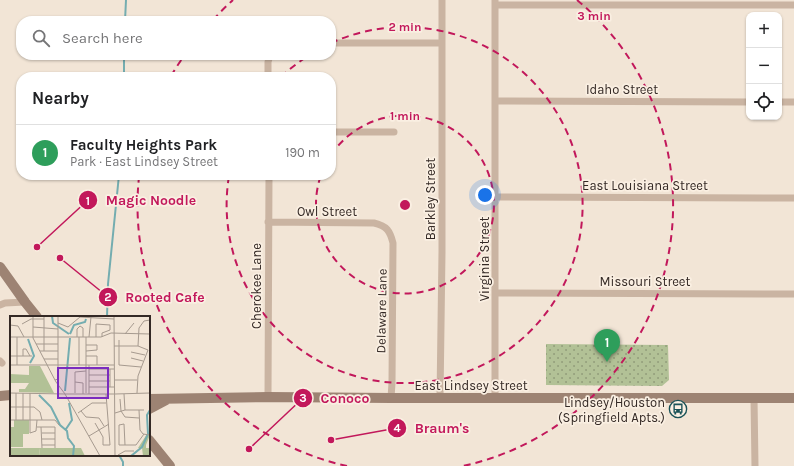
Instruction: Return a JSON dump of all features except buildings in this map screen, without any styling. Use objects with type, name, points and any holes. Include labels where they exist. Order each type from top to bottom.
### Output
[{"type":"main road","points":[[0,267],[36,316]]},
{"type":"main road","name":"East Lindsey Street","points":[[150,399],[268,397],[794,398]]},
{"type":"main road","points":[[150,408],[168,399]]},
{"type":"main road","points":[[150,441],[170,466]]},
{"type":"street","name":"Barkley Street","points":[[440,398],[442,252],[442,0]]},
{"type":"street","points":[[495,2],[794,5]]},
{"type":"street","name":"Virginia Street","points":[[495,2],[495,398]]},
{"type":"street","points":[[336,43],[442,43]]},
{"type":"street","points":[[268,72],[269,60]]},
{"type":"street","name":"Idaho Street","points":[[495,101],[746,102]]},
{"type":"street","points":[[782,102],[794,102]]},
{"type":"street","points":[[336,132],[394,132]]},
{"type":"street","name":"Cherokee Lane","points":[[268,397],[269,180]]},
{"type":"street","name":"East Louisiana Street","points":[[496,197],[794,198]]},
{"type":"street","name":"Owl Street","points":[[268,222],[368,223],[385,227]]},
{"type":"street","name":"Delaware Lane","points":[[385,227],[392,236],[393,243],[391,398]]},
{"type":"street","name":"Missouri Street","points":[[495,293],[794,294]]},
{"type":"street","points":[[0,305],[25,302]]},
{"type":"street","points":[[754,398],[755,466]]},
{"type":"green space","points":[[546,344],[668,345],[669,380],[662,386],[546,385]]},
{"type":"waterway","points":[[125,16],[126,0]]},
{"type":"waterway","points":[[124,60],[124,72]]},
{"type":"waterway","points":[[107,316],[108,284],[118,180]]},
{"type":"waterway","points":[[120,456],[123,462],[123,466]]},
{"type":"place","name":"Magic Noodle","points":[[37,247]]},
{"type":"place","name":"Rooted Cafe","points":[[60,258]]},
{"type":"place","name":"Faculty Heights Park","points":[[607,362]]},
{"type":"place","name":"Lindsey/Houston (Springfield Apts.)","points":[[678,409]]},
{"type":"place","name":"Braum's","points":[[331,440]]},
{"type":"place","name":"Conoco","points":[[249,449]]}]
